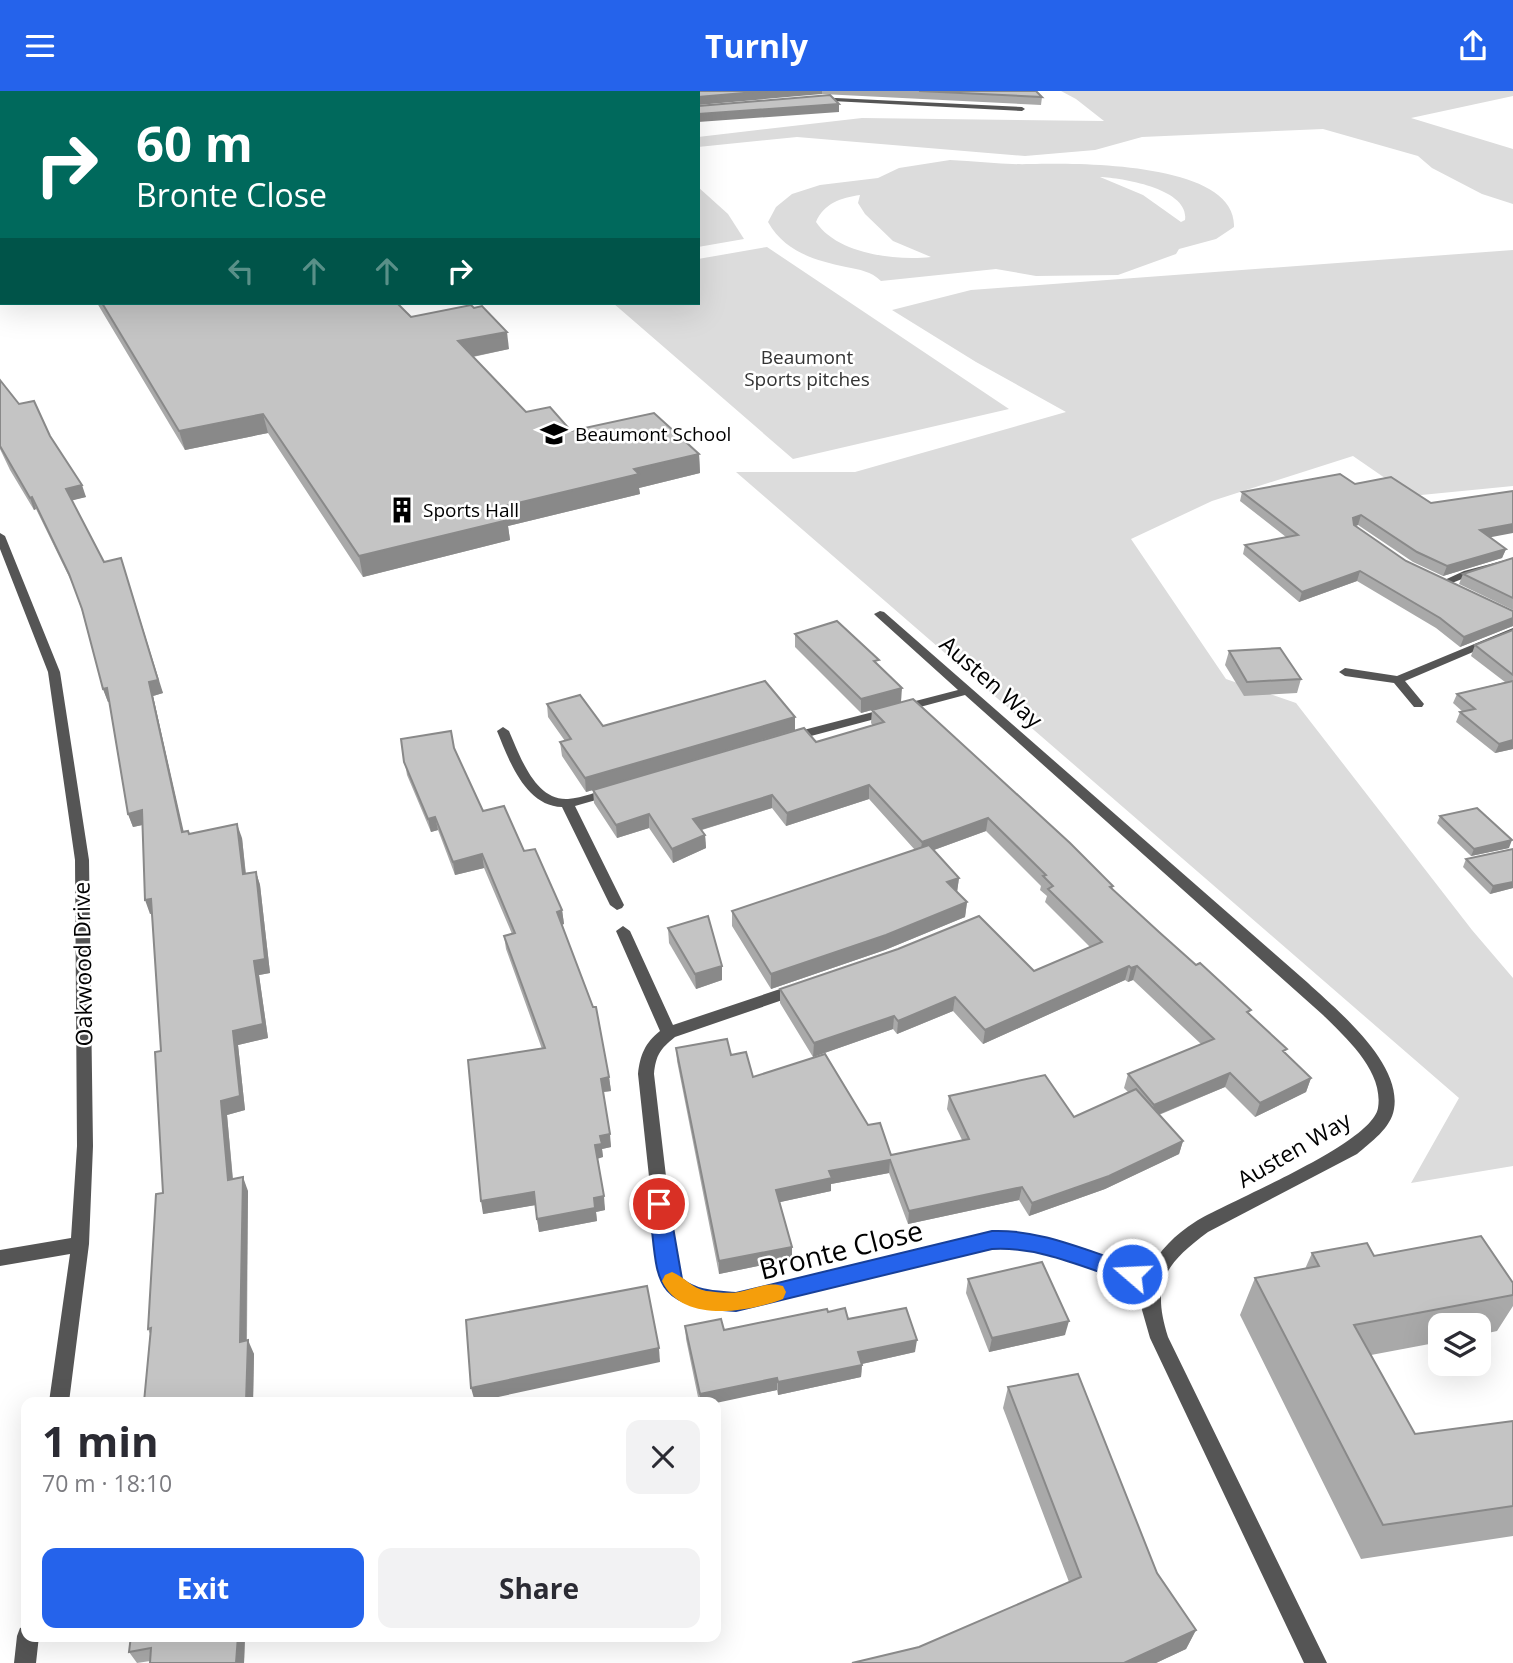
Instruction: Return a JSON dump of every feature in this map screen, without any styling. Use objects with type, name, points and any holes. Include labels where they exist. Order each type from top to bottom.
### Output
[{"type":"street","points":[[852,99],[859,91]]},
{"type":"street","points":[[809,100],[852,99],[1022,109]]},
{"type":"street","name":"Oakwood Drive","points":[[0,536],[54,672],[82,860],[85,1146],[80,1244],[60,1397]]},
{"type":"street","points":[[1443,583],[1513,561]]},
{"type":"street","points":[[1431,577],[1455,589]]},
{"type":"street","name":"Austen Way","points":[[880,614],[1303,987],[1364,1050],[1383,1081],[1386,1108],[1371,1132],[1351,1149],[1202,1227],[1179,1243],[1163,1263],[1154,1282]]},
{"type":"street","points":[[1345,672],[1398,680],[1513,631]]},
{"type":"street","points":[[1398,680],[1418,704]]},
{"type":"street","points":[[778,742],[967,691]]},
{"type":"street","points":[[503,731],[517,764],[537,791],[549,799],[567,804],[620,788]]},
{"type":"street","points":[[567,804],[617,905]]},
{"type":"street","points":[[623,931],[669,1033],[815,983]]},
{"type":"street","name":"Bronte Close","points":[[669,1033],[655,1044],[648,1056],[646,1074],[668,1270],[673,1285],[684,1294],[705,1300],[736,1302],[992,1240],[1011,1239],[1037,1243],[1154,1282]]},
{"type":"street","points":[[0,1258],[80,1244]]},
{"type":"street","points":[[1154,1282],[1151,1304],[1159,1338],[1316,1663]]},
{"type":"street","points":[[25,1663],[28,1642]]},
{"type":"green space","points":[[1061,91],[1513,91],[1513,96],[1411,118],[1513,149],[1513,204],[1482,194],[1432,168],[1418,156],[1323,129],[1142,137],[1095,150],[1025,156],[797,137],[700,147],[700,137],[862,118],[1104,121]]},
{"type":"green space","points":[[950,160],[1011,164],[1081,164],[1150,170],[1210,189],[1228,205],[1234,227],[1216,239],[1179,249],[1176,254],[1118,275],[1036,276],[996,269],[881,281],[865,271],[801,253],[783,241],[768,222],[776,207],[792,194],[820,185],[878,178],[899,168]],"holes":[[[1100,177],[1138,183],[1166,193],[1184,209],[1185,220],[1181,222],[1143,195]],[[860,195],[858,203],[865,214],[893,241],[931,257],[901,258],[868,253],[838,242],[816,222],[828,206]]]},
{"type":"green space","points":[[700,189],[728,214],[744,239],[700,247]]},
{"type":"green space","name":"Beaumont Sports pitches","points":[[767,247],[1009,409],[793,459],[615,305],[700,305],[700,259]]},
{"type":"green space","points":[[1513,250],[1513,486],[1411,496],[1353,456],[1212,501],[1131,539],[1226,679],[1296,703],[1472,930],[1513,978],[1513,1166],[1411,1183],[1459,1098],[736,472],[855,472],[1066,412],[976,362],[892,310],[971,290]]},
{"type":"building","points":[[700,91],[767,91],[700,97]]},
{"type":"building","points":[[919,91],[1036,91],[1042,97]]},
{"type":"building","points":[[830,95],[839,104],[700,114],[700,106]]},
{"type":"building","points":[[103,305],[399,305],[411,317],[471,305],[474,308],[482,306],[507,332],[458,341],[526,412],[550,407],[571,431],[654,413],[699,454],[634,469],[639,474],[497,508],[508,520],[359,556],[263,414],[179,431]]},
{"type":"building","points":[[0,380],[19,404],[34,401],[50,436],[82,485],[66,489],[104,562],[121,558],[158,680],[149,682],[182,832],[188,831],[189,834],[237,824],[243,874],[256,872],[265,959],[254,961],[263,1024],[233,1031],[240,1096],[221,1101],[228,1180],[243,1177],[240,1342],[248,1340],[246,1397],[144,1397],[151,1328],[148,1329],[156,1194],[163,1193],[155,1052],[161,1051],[151,899],[145,900],[142,810],[128,814],[107,688],[103,689],[82,609],[69,574],[32,497],[30,498],[0,446]]},
{"type":"building","points":[[1340,474],[1355,484],[1391,477],[1431,503],[1513,491],[1513,524],[1480,530],[1506,549],[1447,566],[1417,552],[1361,515],[1353,518],[1354,525],[1406,561],[1513,611],[1513,618],[1464,637],[1440,618],[1360,571],[1302,592],[1245,545],[1298,535],[1242,492]]},
{"type":"building","points":[[1513,558],[1513,598],[1463,574]]},
{"type":"building","points":[[837,621],[879,660],[874,661],[902,688],[861,699],[795,634]]},
{"type":"building","points":[[1513,630],[1513,675],[1475,645]]},
{"type":"building","points":[[1280,648],[1301,679],[1247,682],[1229,651]]},
{"type":"building","points":[[765,681],[795,717],[585,778],[560,742],[571,739],[547,704],[580,695],[603,726]]},
{"type":"building","points":[[1513,681],[1513,740],[1499,744],[1460,712],[1475,709],[1457,694]]},
{"type":"building","points":[[913,699],[1070,843],[1113,886],[1110,887],[1196,965],[1200,963],[1251,1010],[1247,1012],[1287,1049],[1283,1051],[1311,1078],[1260,1103],[1230,1073],[1154,1105],[1128,1074],[1214,1039],[1137,966],[1129,966],[985,1030],[955,997],[898,1021],[894,1016],[814,1043],[780,989],[898,949],[979,916],[1034,971],[1102,942],[1048,889],[1053,886],[1043,876],[1046,875],[988,818],[922,842],[869,785],[787,813],[772,795],[693,819],[705,835],[672,849],[649,814],[616,825],[593,790],[804,728],[816,742],[884,722],[872,710]]},
{"type":"building","points":[[451,731],[454,748],[483,811],[504,806],[524,851],[535,849],[562,910],[557,912],[593,1007],[596,1007],[609,1077],[601,1079],[610,1134],[600,1136],[602,1144],[595,1145],[604,1196],[594,1198],[595,1208],[537,1219],[534,1192],[481,1201],[468,1060],[545,1048],[504,936],[515,933],[482,854],[453,862],[435,817],[428,819],[404,762],[401,739]]},
{"type":"building","points":[[1477,808],[1512,840],[1474,849],[1440,816]]},
{"type":"building","points":[[929,845],[959,878],[947,882],[967,902],[886,935],[771,974],[732,911]]},
{"type":"building","points":[[1513,849],[1513,882],[1493,886],[1466,859]]},
{"type":"building","points":[[708,916],[722,966],[695,974],[668,928]]},
{"type":"building","points":[[727,1039],[731,1055],[746,1052],[753,1077],[825,1054],[868,1125],[880,1123],[891,1155],[969,1139],[949,1096],[1045,1075],[1074,1117],[1136,1089],[1183,1141],[1109,1176],[1032,1203],[1022,1187],[909,1211],[890,1160],[829,1171],[832,1178],[776,1190],[792,1247],[719,1261],[676,1048]]},
{"type":"building","points":[[1481,1236],[1513,1283],[1513,1295],[1354,1325],[1415,1434],[1513,1421],[1513,1506],[1383,1525],[1255,1278],[1319,1266],[1312,1253],[1367,1243],[1374,1256]]},
{"type":"building","points":[[1042,1262],[1069,1321],[992,1338],[968,1279]]},
{"type":"building","points":[[647,1286],[659,1348],[471,1388],[466,1320]]},
{"type":"building","points":[[845,1308],[848,1319],[906,1308],[917,1340],[858,1352],[862,1365],[778,1382],[777,1378],[700,1394],[685,1326],[721,1319],[724,1330],[827,1309],[828,1312]]},
{"type":"building","points":[[1078,1374],[1157,1573],[1196,1630],[1124,1663],[852,1663],[919,1647],[1081,1577],[1008,1387]]},
{"type":"building","points":[[130,1642],[238,1642],[236,1663],[150,1663],[151,1648],[129,1652]]},
{"type":"slow traffic","points":[[672,1281],[684,1294],[705,1300],[736,1302],[776,1292]]},
{"type":"place","name":"Beaumont School","points":[[554,434]]},
{"type":"place","name":"Sports Hall","points":[[402,510]]},
{"type":"route","points":[[659,1204],[668,1270],[673,1285],[684,1294],[705,1300],[736,1302],[992,1240],[1011,1239],[1037,1243],[1132,1274]]}]
